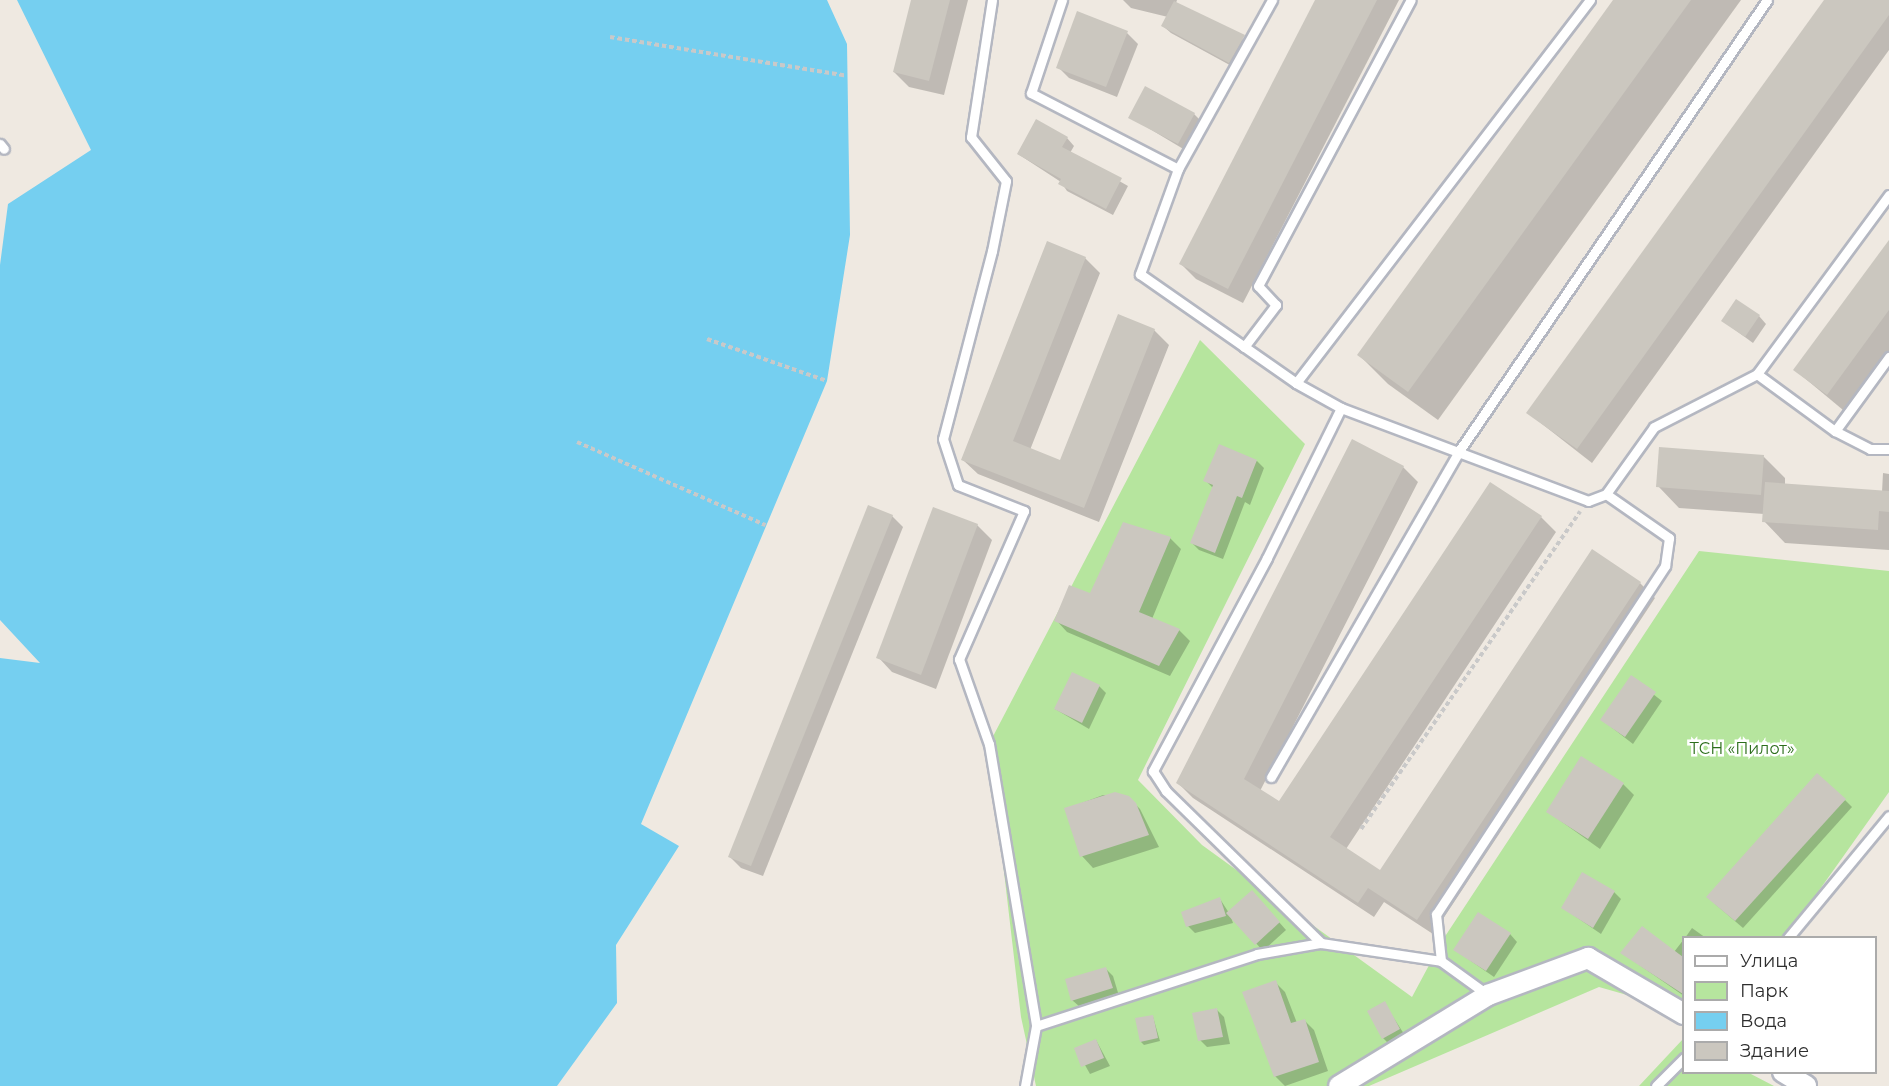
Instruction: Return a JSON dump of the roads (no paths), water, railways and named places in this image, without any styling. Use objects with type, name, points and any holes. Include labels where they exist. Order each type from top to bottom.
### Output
[{"type":"street","points":[[1340,1086],[1363,1080],[1488,996],[1588,958],[1682,1013]]},
{"type":"street","points":[[1786,1074],[1806,1086]]},
{"type":"lane","points":[[992,0],[971,137],[1006,181],[992,251],[943,439],[958,485],[1024,511],[959,659],[989,744],[1036,1026],[1025,1086]]},
{"type":"lane","points":[[1062,0],[1031,93],[1178,169]]},
{"type":"lane","points":[[1272,0],[1178,169],[1140,274],[1296,383],[1341,408],[1588,501],[1606,494],[1654,427],[1757,374],[1889,195]]},
{"type":"lane","points":[[1244,347],[1276,305],[1258,286],[1411,0]]},
{"type":"lane","points":[[1296,383],[1590,0]]},
{"type":"lane","points":[[1271,777],[1459,451],[1767,0]]},
{"type":"lane","points":[[1835,430],[1889,357]]},
{"type":"lane","points":[[1757,374],[1835,430],[1870,449],[1889,449]]},
{"type":"lane","points":[[1321,943],[1166,791],[1153,771],[1267,558],[1341,408]]},
{"type":"lane","points":[[1441,961],[1436,914],[1665,566],[1669,538],[1606,494]]},
{"type":"lane","points":[[1790,936],[1889,816]]},
{"type":"lane","points":[[1036,1026],[1257,954],[1321,943],[1441,961],[1488,996]]},
{"type":"lane","points":[[1656,1086],[1682,1059]]},
{"type":"water","points":[[17,0],[827,0],[847,44],[850,235],[827,381],[641,824],[679,846],[616,945],[617,1003],[557,1086],[0,1086],[0,658],[40,663],[0,620],[0,265],[8,204],[91,150]]},
{"type":"park label","name":"ТСН «Пилот»","points":[[1742,749]]}]
